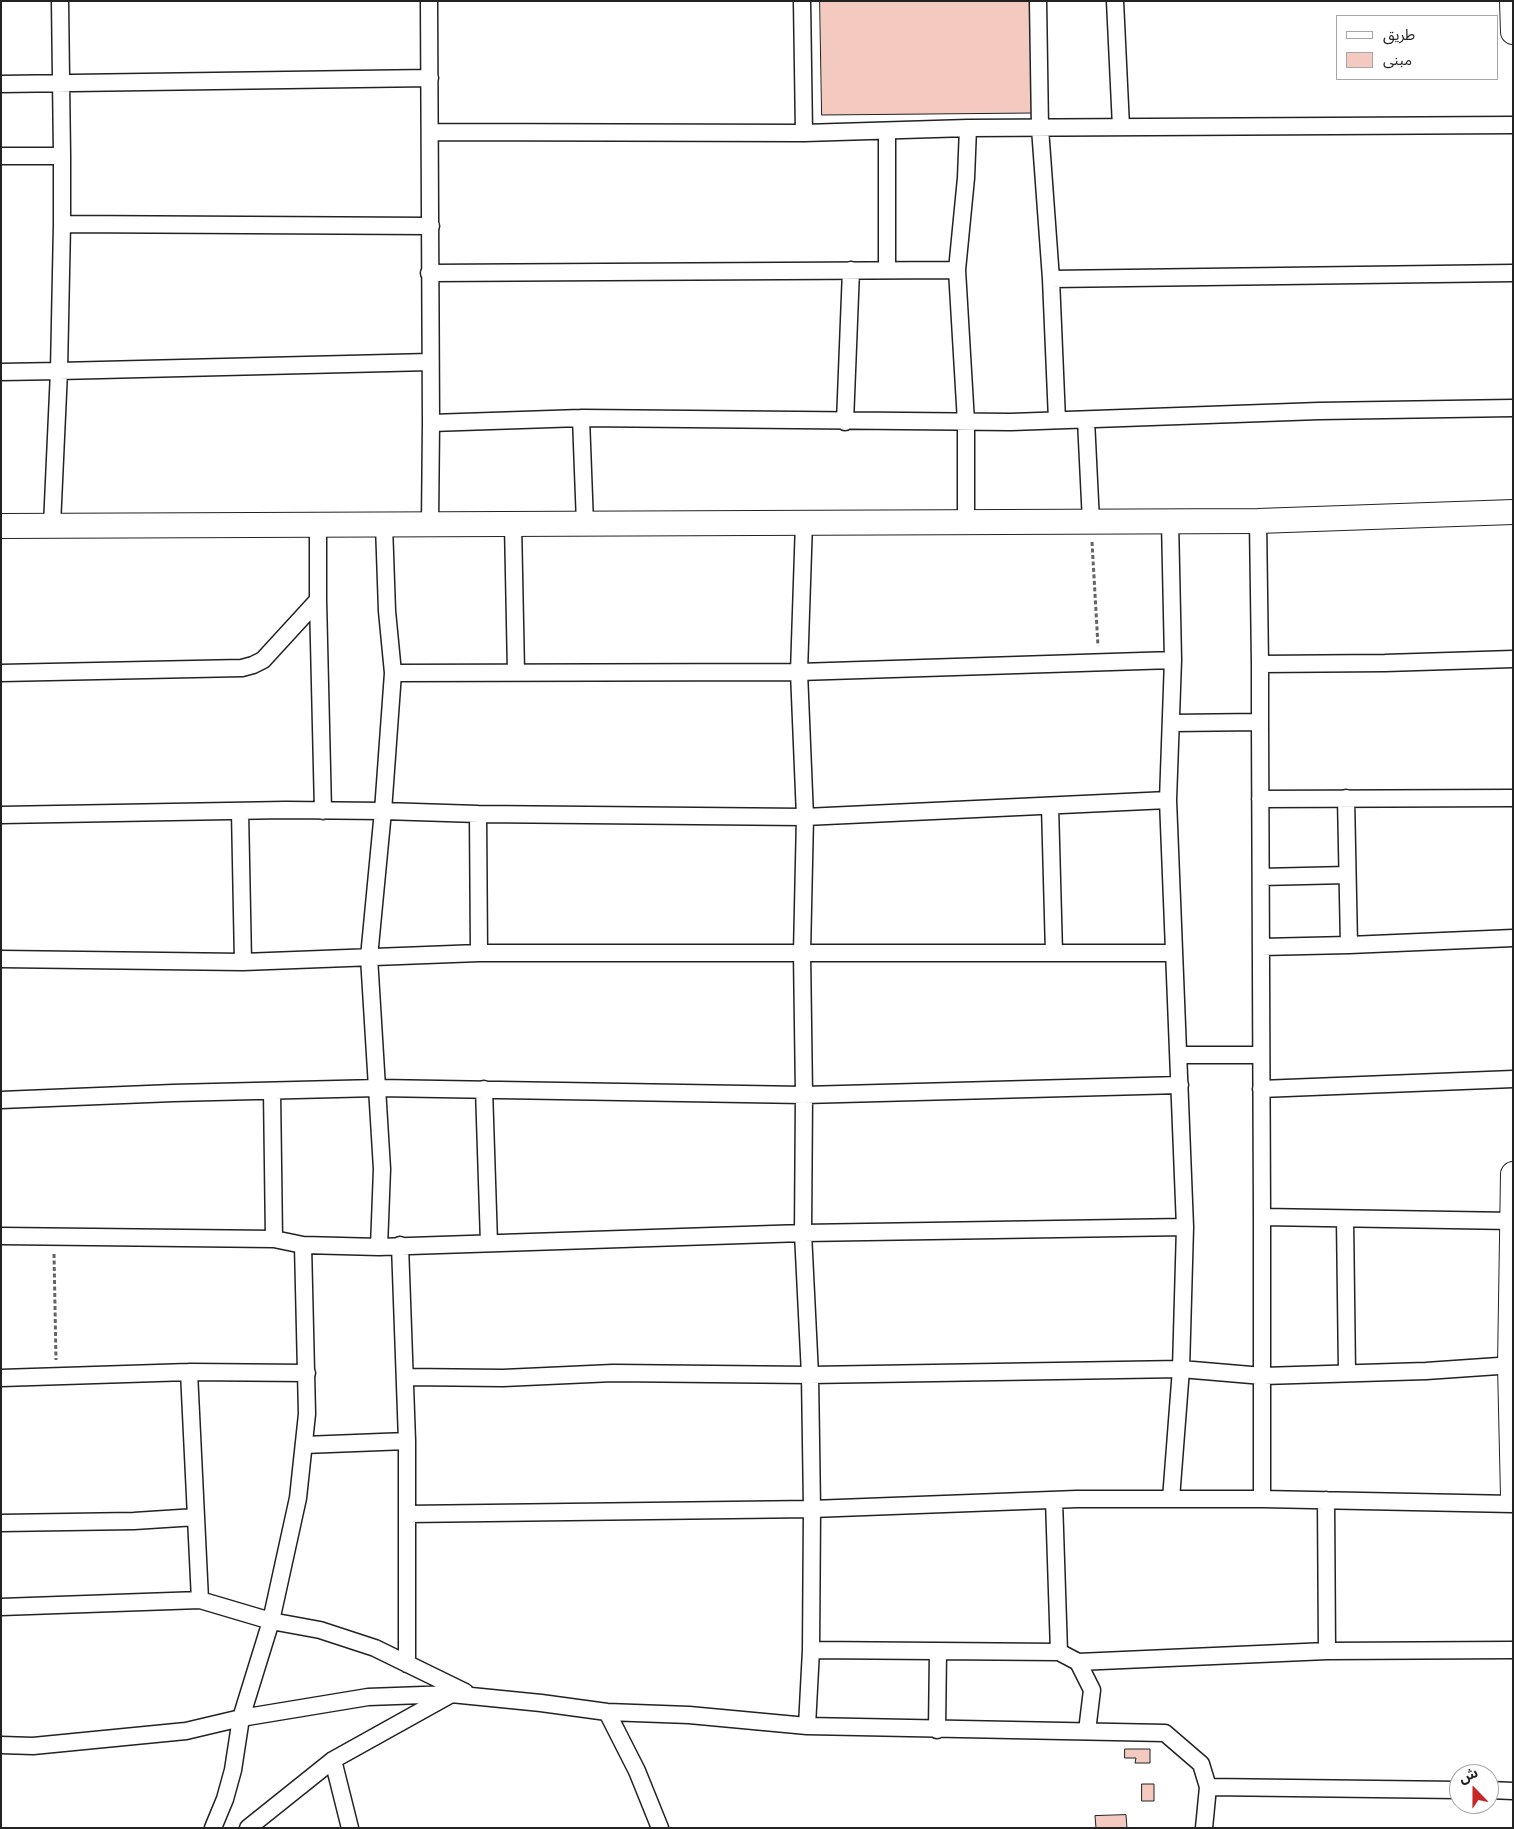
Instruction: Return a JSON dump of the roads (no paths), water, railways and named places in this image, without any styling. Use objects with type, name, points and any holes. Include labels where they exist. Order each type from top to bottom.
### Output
[{"type":"street","points":[[52,525],[59,371],[62,224],[60,1]]},
{"type":"street","points":[[429,1],[430,524]]},
{"type":"street","points":[[802,1],[804,133]]},
{"type":"street","points":[[1038,1],[1040,128],[1051,279],[1056,420]]},
{"type":"street","points":[[1115,1],[1121,127]]},
{"type":"street","points":[[1512,1],[1513,32]]},
{"type":"street","points":[[1,84],[430,78]]},
{"type":"street","points":[[430,132],[804,133],[887,132],[968,128],[1513,126]]},
{"type":"street","points":[[966,522],[966,422],[957,270],[966,178],[968,128]]},
{"type":"street","points":[[887,132],[887,270]]},
{"type":"street","points":[[1,156],[62,156]]},
{"type":"street","points":[[62,224],[430,226]]},
{"type":"street","points":[[845,422],[851,270]]},
{"type":"street","points":[[429,273],[957,270]]},
{"type":"street","points":[[1051,279],[1513,272]]},
{"type":"street","points":[[1,372],[430,362]]},
{"type":"street","points":[[431,423],[581,418],[845,422],[1011,422],[1319,411],[1513,408]]},
{"type":"street","points":[[581,418],[585,524]]},
{"type":"street","points":[[1086,420],[1092,522]]},
{"type":"street","points":[[1,526],[1170,522],[1258,521],[1513,512]]},
{"type":"street","points":[[1258,521],[1262,1054],[1262,1499]]},
{"type":"street","points":[[804,522],[799,672],[805,817],[802,953],[804,1095],[802,1233],[810,1375],[812,1509],[811,1650],[807,1726]]},
{"type":"street","points":[[1170,522],[1173,660],[1168,800],[1185,1227],[1181,1369],[1171,1499]]},
{"type":"street","points":[[513,524],[516,672]]},
{"type":"street","points":[[318,525],[323,811]]},
{"type":"street","points":[[378,1246],[382,1169],[369,956],[383,811],[393,673],[384,525]]},
{"type":"street","points":[[1,673],[242,668],[263,660],[318,600]]},
{"type":"street","points":[[1260,664],[1513,659]]},
{"type":"street","points":[[393,673],[799,672],[1173,660]]},
{"type":"street","points":[[1172,723],[1260,722]]},
{"type":"street","points":[[1346,798],[1349,945]]},
{"type":"street","points":[[1260,799],[1513,798]]},
{"type":"street","points":[[1,814],[383,811],[478,814],[805,817],[1168,800]]},
{"type":"street","points":[[1050,806],[1054,953]]},
{"type":"street","points":[[240,811],[243,962]]},
{"type":"street","points":[[478,814],[479,952]]},
{"type":"street","points":[[1261,877],[1347,875]]},
{"type":"street","points":[[1261,947],[1513,938]]},
{"type":"street","points":[[1,959],[243,962],[479,952],[1174,953]]},
{"type":"street","points":[[1179,1056],[1262,1054]]},
{"type":"street","points":[[1262,1089],[1513,1079]]},
{"type":"street","points":[[1,1100],[173,1093],[378,1088],[804,1095],[1180,1086]]},
{"type":"street","points":[[484,1089],[489,1242]]},
{"type":"street","points":[[272,1091],[274,1239]]},
{"type":"street","points":[[1513,1174],[1513,1497]]},
{"type":"street","points":[[1262,1217],[1512,1221]]},
{"type":"street","points":[[1345,1219],[1347,1373]]},
{"type":"street","points":[[1,1236],[274,1239],[303,1245],[378,1246],[802,1233],[1185,1227]]},
{"type":"street","points":[[213,1828],[225,1799],[233,1770],[241,1718],[271,1621],[298,1498],[307,1414],[303,1245]]},
{"type":"street","points":[[400,1245],[405,1377],[407,1664]]},
{"type":"street","points":[[405,1377],[503,1378],[613,1373],[810,1375],[1181,1369],[1262,1376],[1426,1371],[1512,1365]]},
{"type":"street","points":[[1,1378],[189,1372],[307,1373]]},
{"type":"street","points":[[189,1372],[200,1600]]},
{"type":"street","points":[[304,1445],[406,1441]]},
{"type":"street","points":[[407,1514],[812,1509],[1054,1500],[1262,1499],[1513,1504]]},
{"type":"street","points":[[1054,1500],[1059,1652]]},
{"type":"street","points":[[1326,1500],[1327,1652]]},
{"type":"street","points":[[1,1523],[134,1521],[196,1517]]},
{"type":"street","points":[[1,1606],[200,1600],[271,1621],[320,1630],[375,1648],[474,1696]]},
{"type":"street","points":[[811,1650],[1059,1652],[1078,1662],[1327,1652],[1513,1650]]},
{"type":"street","points":[[937,1730],[938,1652]]},
{"type":"street","points":[[1078,1662],[1092,1690],[1087,1731]]},
{"type":"street","points":[[248,1828],[333,1760],[451,1694]]},
{"type":"street","points":[[1,1745],[33,1746],[186,1732],[241,1718],[368,1696],[451,1694],[607,1712],[689,1715],[807,1726],[1165,1733],[1201,1764],[1208,1787],[1204,1828]]},
{"type":"street","points":[[607,1712],[637,1771],[660,1828]]},
{"type":"street","points":[[333,1760],[350,1828]]},
{"type":"street","points":[[1208,1787],[1449,1790]]},
{"type":"street","points":[[1499,1790],[1513,1790]]}]
